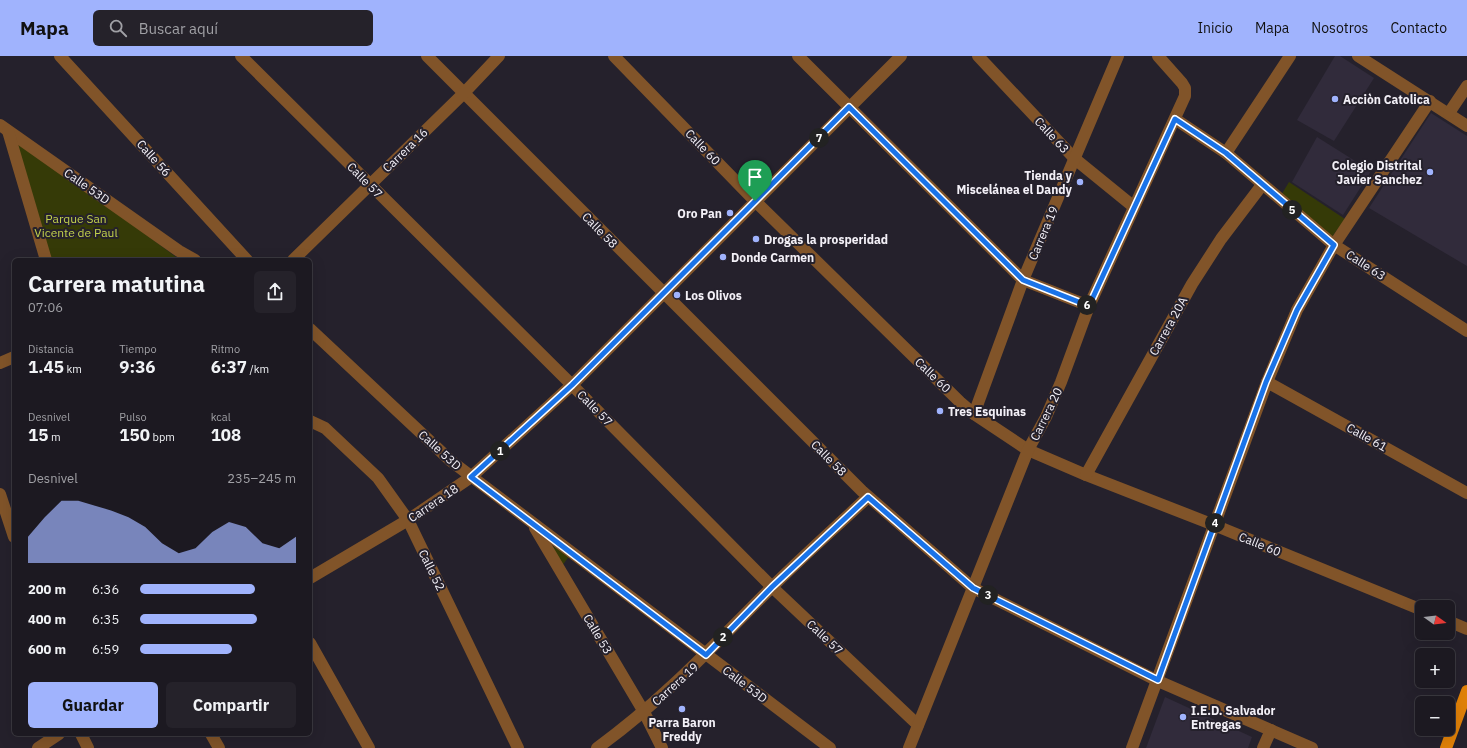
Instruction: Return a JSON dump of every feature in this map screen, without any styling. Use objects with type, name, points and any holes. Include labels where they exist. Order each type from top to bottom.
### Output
[{"type":"main road","points":[[1446,748],[1467,691]]},
{"type":"street","name":"Calle 56","points":[[60,56],[245,258]]},
{"type":"street","name":"Calle 57","points":[[241,56],[572,385],[772,587],[918,725]]},
{"type":"street","name":"Calle 58","points":[[427,56],[868,497],[973,588],[1158,680],[1312,748]]},
{"type":"street","name":"Carrera 16","points":[[295,258],[464,93],[499,56]]},
{"type":"street","name":"Calle 60","points":[[614,56],[755,201],[974,414],[1028,450],[1086,475],[1214,525],[1415,607]]},
{"type":"street","points":[[798,56],[1023,280],[1089,306]]},
{"type":"street","name":"Carrera 18","points":[[312,577],[408,520],[471,477],[572,385],[901,56]]},
{"type":"street","name":"Calle 63","points":[[978,56],[1075,158],[1134,207]]},
{"type":"street","name":"Carrera 19","points":[[974,414],[1023,280],[1118,56]]},
{"type":"street","name":"Carrera 20","points":[[909,748],[1028,450],[1046,417],[1062,382],[1089,306],[1185,96],[1185,88],[1182,83],[1158,56]]},
{"type":"street","points":[[1226,153],[1290,56]]},
{"type":"street","points":[[1358,56],[1449,113],[1467,126]]},
{"type":"street","points":[[1449,113],[1467,86]]},
{"type":"street","points":[[1132,748],[1266,382],[1297,310],[1334,245],[1430,101]]},
{"type":"street","name":"Calle 63","points":[[1175,119],[1226,153],[1334,245],[1467,331]]},
{"type":"street","points":[[4,128],[45,258]]},
{"type":"street","name":"Calle 53D","points":[[4,128],[181,255]]},
{"type":"street","name":"Carrera 20A","points":[[1086,475],[1192,284],[1221,239],[1262,185]]},
{"type":"street","name":"Calle 53D","points":[[312,331],[451,461],[830,748]]},
{"type":"street","points":[[0,363],[12,357]]},
{"type":"street","name":"Calle 61","points":[[1266,382],[1467,493]]},
{"type":"street","name":"Calle 52","points":[[312,422],[325,428],[378,478],[408,520],[518,748]]},
{"type":"street","points":[[0,494],[12,532]]},
{"type":"street","name":"Carrera 19","points":[[597,748],[644,712],[706,655],[772,587],[868,497]]},
{"type":"street","name":"Calle 53","points":[[531,522],[644,712],[662,748]]},
{"type":"street","points":[[1455,624],[1467,628]]},
{"type":"street","points":[[312,647],[369,748]]},
{"type":"street","points":[[1263,748],[1271,730]]},
{"type":"street","points":[[38,748],[54,736]]},
{"type":"street","points":[[83,736],[88,748]]},
{"type":"street","points":[[212,736],[219,748]]},
{"type":"shaded area","name":"Acciòn Catolica","points":[[1335,56],[1340,56],[1374,78],[1334,141],[1297,120]]},
{"type":"shaded area","name":"Colegio Distrital Javier Sanchez","points":[[1431,113],[1467,136],[1467,266],[1369,208]]},
{"type":"shaded area","points":[[1317,137],[1371,171],[1343,215],[1292,182]]},
{"type":"shaded area","name":"I.E.D. Salvador Entregas","points":[[1165,697],[1252,737],[1248,748],[1146,748]]},
{"type":"green space","name":"Parque San Vicente de Paul","points":[[9,132],[177,258],[48,258]]},
{"type":"green space","points":[[1289,182],[1345,219],[1331,238],[1280,197]]},
{"type":"green space","points":[[548,544],[570,555],[562,566]]},
{"type":"place","name":"Acciòn Catolica","points":[[1335,99]]},
{"type":"place","name":"Colegio Distrital Javier Sanchez","points":[[1430,172]]},
{"type":"place","name":"Tienda y Miscelánea el Dandy","points":[[1080,182]]},
{"type":"place","name":"Oro Pan","points":[[730,213]]},
{"type":"place","name":"Drogas la prosperidad","points":[[756,239]]},
{"type":"place","name":"Donde Carmen","points":[[723,257]]},
{"type":"place","name":"Los Olivos","points":[[677,295]]},
{"type":"place","name":"Tres Esquinas","points":[[940,411]]},
{"type":"place","name":"Parra Baron Freddy","points":[[682,709]]},
{"type":"place","name":"I.E.D. Salvador Entregas","points":[[1183,717]]},
{"type":"route","points":[[849,107],[1023,280],[1089,306],[1175,119],[1226,153],[1334,245],[1297,310],[1266,382],[1158,680],[973,588],[868,497],[772,587],[706,655],[471,477],[572,385],[755,201],[849,107]]}]
